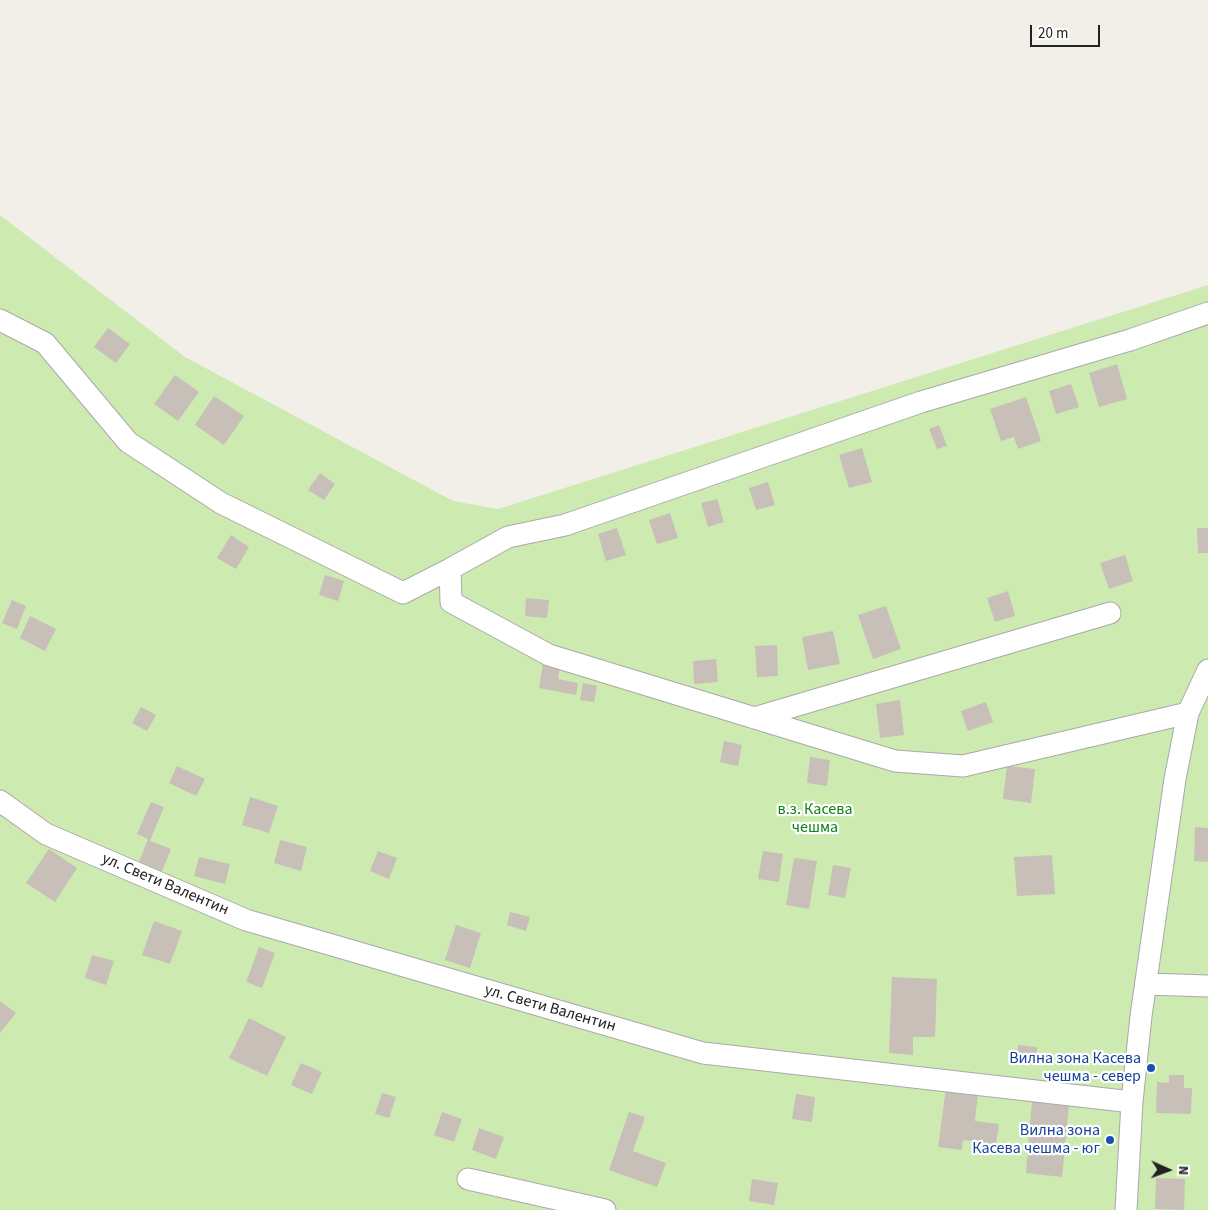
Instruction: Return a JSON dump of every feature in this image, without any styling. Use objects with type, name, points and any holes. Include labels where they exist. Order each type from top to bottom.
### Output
[{"type":"street","points":[[0,320],[45,343],[128,442],[221,503],[404,593],[508,537],[565,525],[921,402],[1130,340],[1208,313]]},
{"type":"street","points":[[450,569],[451,602],[549,655],[895,761],[963,766],[1188,713]]},
{"type":"street","points":[[754,718],[1110,613]]},
{"type":"street","points":[[1123,1209],[1132,1102],[1146,984],[1175,779],[1188,713],[1208,670]]},
{"type":"street","name":"ул. Свети Валентин","points":[[0,801],[46,834],[246,920],[703,1053],[1132,1102]]},
{"type":"street","points":[[1146,984],[1208,986]]},
{"type":"street","points":[[468,1179],[605,1210]]},
{"type":"green space","name":"в.з. Касева чешма","points":[[0,215],[185,357],[453,501],[498,509],[1208,285],[1208,1210],[0,1210]]},
{"type":"building","points":[[108,328],[130,344],[116,363],[94,347]]},
{"type":"building","points":[[1117,364],[1127,399],[1099,407],[1089,373]]},
{"type":"building","points":[[175,375],[199,392],[178,421],[154,404]]},
{"type":"building","points":[[1071,384],[1079,407],[1056,414],[1049,391]]},
{"type":"building","points":[[214,396],[244,416],[224,445],[195,425]]},
{"type":"building","points":[[1026,397],[1041,441],[1018,449],[1014,437],[1001,441],[990,409]]},
{"type":"building","points":[[939,425],[947,446],[937,449],[929,429]]},
{"type":"building","points":[[862,448],[872,482],[849,488],[839,455]]},
{"type":"building","points":[[320,473],[335,484],[324,500],[308,490]]},
{"type":"building","points":[[768,482],[775,505],[756,510],[749,488]]},
{"type":"building","points":[[717,499],[724,522],[708,527],[701,503]]},
{"type":"building","points":[[670,513],[678,538],[657,544],[649,520]]},
{"type":"building","points":[[617,528],[626,555],[606,561],[598,534]]},
{"type":"building","points":[[1197,528],[1208,528],[1208,553],[1198,553]]},
{"type":"building","points":[[231,535],[249,547],[236,569],[217,558]]},
{"type":"building","points":[[1125,555],[1133,581],[1109,589],[1100,563]]},
{"type":"building","points":[[325,575],[344,581],[338,601],[319,595]]},
{"type":"building","points":[[1008,591],[1015,616],[995,622],[987,598]]},
{"type":"building","points":[[526,598],[549,600],[547,618],[525,616]]},
{"type":"building","points":[[12,600],[26,606],[17,629],[2,623]]},
{"type":"building","points":[[886,606],[901,649],[873,659],[858,615]]},
{"type":"building","points":[[30,616],[56,629],[45,651],[20,638]]},
{"type":"building","points":[[833,631],[840,664],[808,670],[802,637]]},
{"type":"building","points":[[777,645],[778,676],[757,677],[755,646]]},
{"type":"building","points":[[716,659],[718,682],[694,684],[693,661]]},
{"type":"building","points":[[543,664],[560,667],[558,679],[578,683],[576,695],[539,688]]},
{"type":"building","points":[[583,683],[597,686],[594,702],[580,700]]},
{"type":"building","points":[[900,700],[904,735],[880,738],[876,704]]},
{"type":"building","points":[[986,702],[993,722],[968,731],[961,711]]},
{"type":"building","points":[[141,707],[156,715],[147,731],[132,723]]},
{"type":"building","points":[[724,741],[742,745],[738,766],[720,762]]},
{"type":"building","points":[[810,757],[830,760],[827,786],[807,783]]},
{"type":"building","points":[[177,766],[205,779],[196,796],[169,783]]},
{"type":"building","points":[[1007,766],[1035,769],[1031,803],[1003,799]]},
{"type":"building","points":[[250,797],[278,806],[269,833],[242,825]]},
{"type":"building","points":[[151,802],[164,807],[150,841],[171,849],[162,871],[139,862],[148,839],[137,834]]},
{"type":"building","points":[[1195,827],[1208,828],[1208,862],[1194,861]]},
{"type":"building","points":[[280,840],[307,847],[301,871],[274,863]]},
{"type":"building","points":[[49,849],[77,868],[55,902],[26,883]]},
{"type":"building","points":[[378,851],[397,858],[389,879],[370,871]]},
{"type":"building","points":[[763,851],[783,854],[779,882],[758,879]]},
{"type":"building","points":[[1052,855],[1055,894],[1017,896],[1014,857]]},
{"type":"building","points":[[199,857],[230,864],[225,884],[194,876]]},
{"type":"building","points":[[794,858],[817,861],[809,909],[786,905]]},
{"type":"building","points":[[833,865],[851,868],[845,898],[828,895]]},
{"type":"building","points":[[510,912],[530,917],[526,931],[507,925]]},
{"type":"building","points":[[154,921],[182,931],[170,964],[142,955]]},
{"type":"building","points":[[456,925],[481,933],[470,968],[445,960]]},
{"type":"building","points":[[259,947],[275,953],[262,988],[246,982]]},
{"type":"building","points":[[92,955],[114,961],[106,985],[85,978]]},
{"type":"building","points":[[892,977],[937,979],[935,1037],[913,1037],[913,1055],[889,1053]]},
{"type":"building","points":[[0,1001],[16,1013],[0,1033]]},
{"type":"building","points":[[249,1018],[286,1037],[267,1076],[229,1058]]},
{"type":"building","points":[[1018,1045],[1037,1047],[1036,1065],[1016,1064]]},
{"type":"building","points":[[301,1063],[322,1072],[312,1094],[291,1085]]},
{"type":"building","points":[[1169,1075],[1184,1075],[1184,1088],[1192,1088],[1191,1114],[1156,1113],[1157,1082],[1169,1083]]},
{"type":"building","points":[[946,1088],[978,1092],[975,1121],[999,1124],[996,1144],[963,1140],[962,1150],[938,1147]]},
{"type":"building","points":[[382,1093],[396,1097],[389,1118],[375,1114]]},
{"type":"building","points":[[796,1094],[815,1097],[812,1122],[792,1119]]},
{"type":"building","points":[[1032,1101],[1069,1105],[1062,1177],[1026,1173]]},
{"type":"building","points":[[442,1112],[462,1119],[454,1142],[434,1135]]},
{"type":"building","points":[[629,1112],[645,1117],[633,1151],[666,1163],[657,1187],[609,1170]]},
{"type":"building","points":[[479,1128],[504,1137],[496,1159],[472,1150]]},
{"type":"building","points":[[1156,1178],[1185,1179],[1184,1210],[1155,1209]]},
{"type":"building","points":[[752,1179],[778,1183],[774,1205],[749,1201]]},
{"type":"place","name":"Вилна зона Касева чешма - север","points":[[1151,1068]]},
{"type":"place","name":"Вилна зона Касева чешма - юг","points":[[1110,1140]]}]
